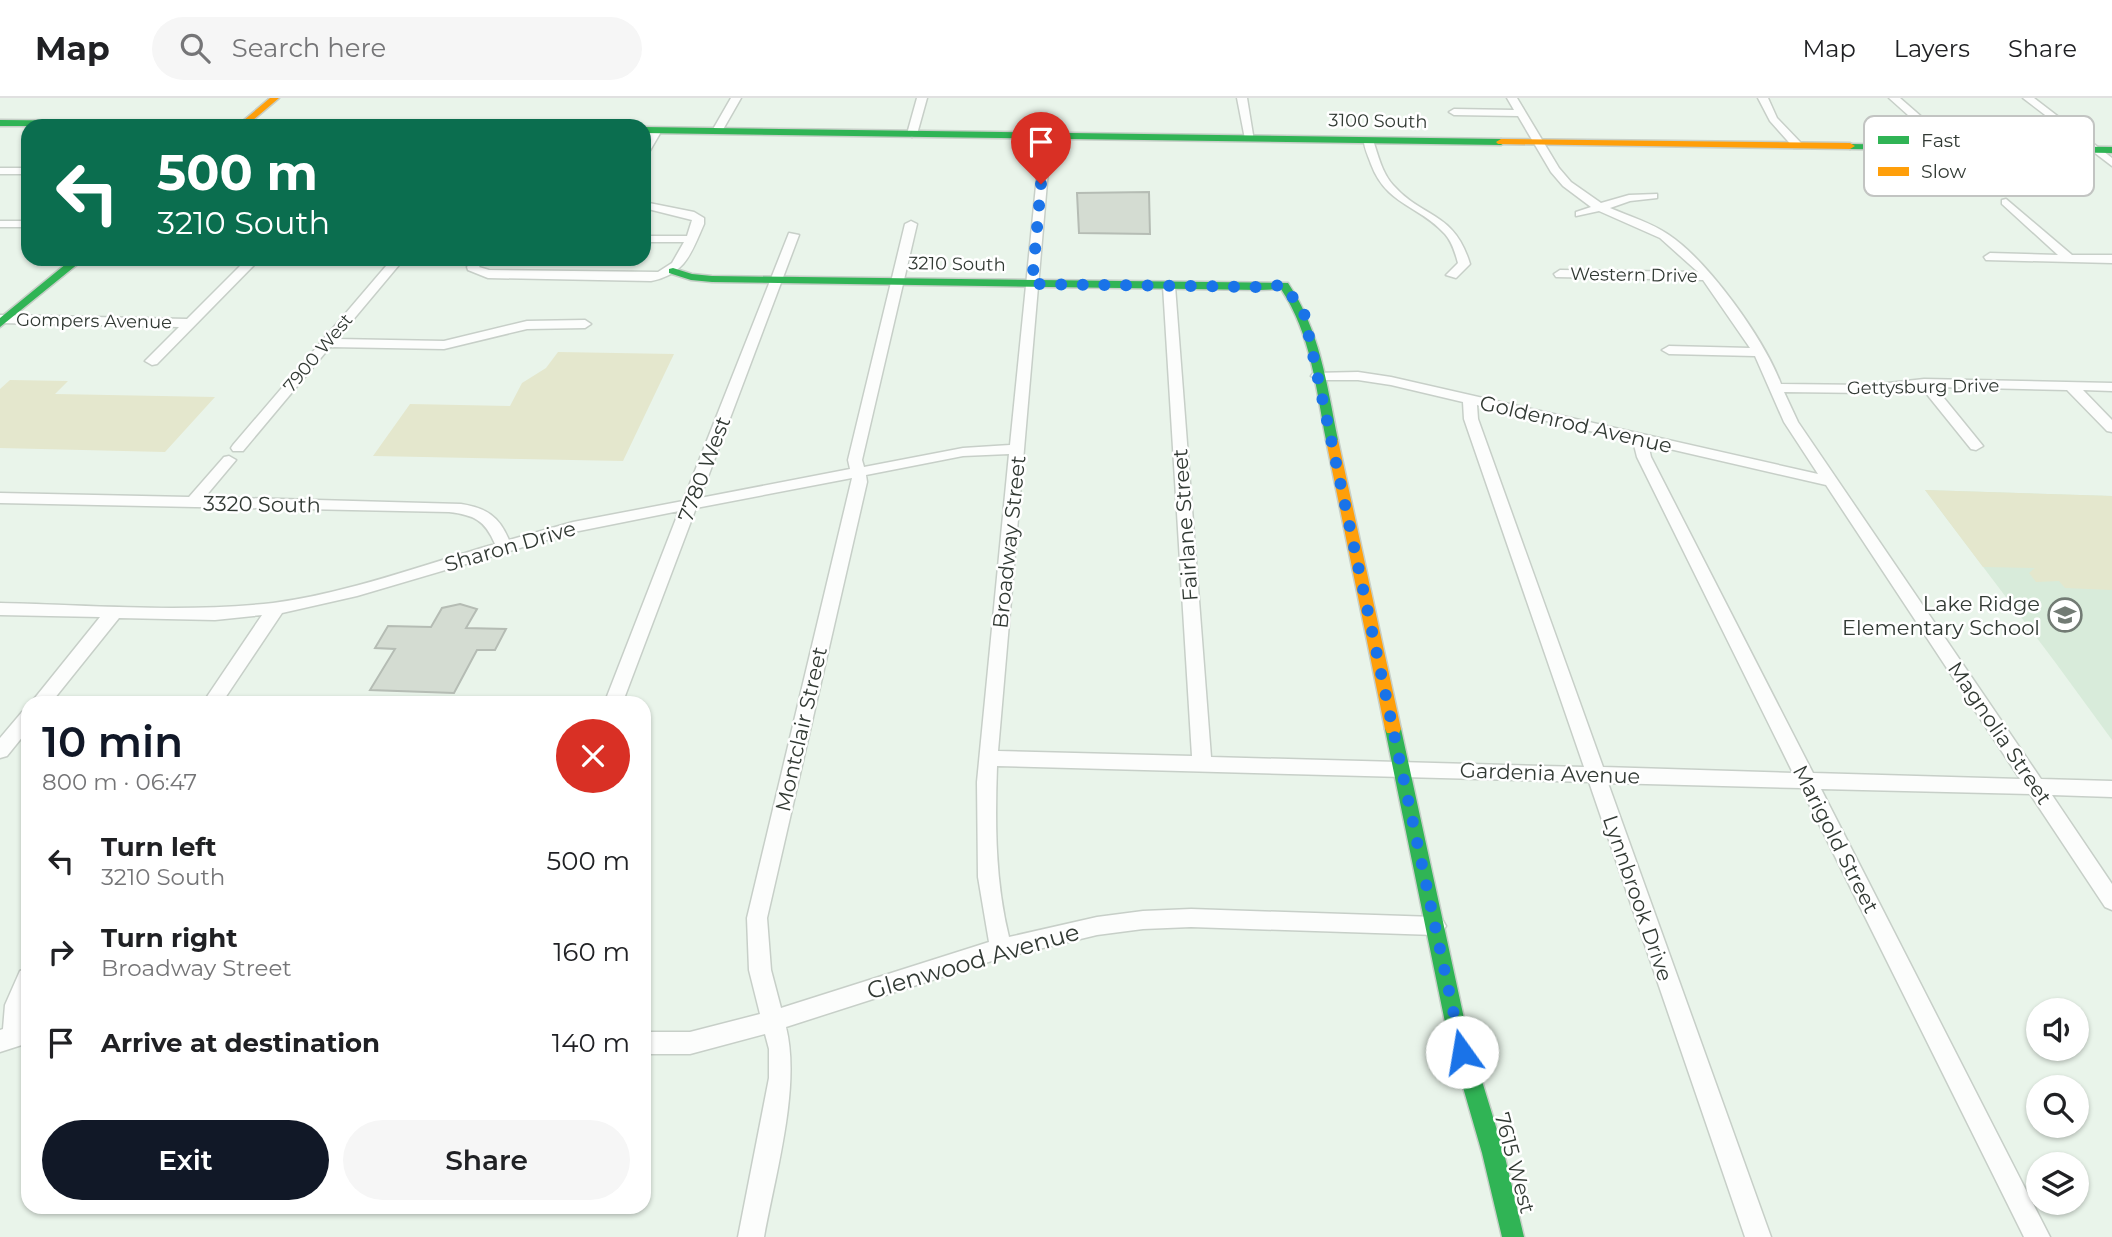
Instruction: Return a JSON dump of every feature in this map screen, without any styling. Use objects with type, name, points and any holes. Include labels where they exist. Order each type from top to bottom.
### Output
[{"type":"street","points":[[250,119],[275,98]]},
{"type":"street","points":[[717,131],[736,98]]},
{"type":"street","points":[[912,134],[922,98]]},
{"type":"street","points":[[1242,98],[1250,139]]},
{"type":"street","name":"Magnolia Street","points":[[1512,98],[1567,184],[1599,207],[1664,236],[1688,253],[1708,276],[1773,374],[1784,409],[2112,901]]},
{"type":"street","points":[[1763,98],[1773,119],[1798,146]]},
{"type":"street","points":[[1894,98],[1915,116]]},
{"type":"street","points":[[2028,98],[2054,116]]},
{"type":"street","points":[[1454,112],[1521,113]]},
{"type":"street","points":[[0,123],[21,123]]},
{"type":"street","name":"3100 South","points":[[651,130],[1864,147]]},
{"type":"street","name":"Broadway Street","points":[[1001,948],[992,914],[985,858],[988,758],[1046,136]]},
{"type":"street","points":[[1368,140],[1388,187],[1434,217],[1452,235],[1464,264],[1452,275]]},
{"type":"street","points":[[2104,150],[2112,163]]},
{"type":"street","points":[[0,171],[21,171]]},
{"type":"street","points":[[1580,214],[1629,198],[1653,196]]},
{"type":"street","points":[[2007,202],[2069,258]]},
{"type":"street","points":[[477,266],[488,274],[651,277],[670,273],[698,224],[696,216],[651,206]]},
{"type":"street","points":[[0,224],[21,224]]},
{"type":"street","name":"Montclair Street","points":[[751,1237],[781,1078],[780,1049],[760,970],[757,918],[860,482],[855,460],[911,225]]},
{"type":"street","name":"7780 West","points":[[616,696],[793,234]]},
{"type":"street","points":[[651,239],[691,239]]},
{"type":"street","points":[[1990,257],[2112,259]]},
{"type":"street","points":[[2,321],[70,266]]},
{"type":"street","points":[[152,361],[247,266]]},
{"type":"street","name":"7900 West","points":[[193,502],[392,266]]},
{"type":"street","name":"3210 South","points":[[670,273],[691,277],[775,280],[1260,287],[1284,285]]},
{"type":"street","name":"Western Drive","points":[[1560,274],[1708,276]]},
{"type":"street","name":"7615 West","points":[[1284,285],[1304,313],[1460,1045],[1493,1153],[1513,1237]]},
{"type":"street","name":"Fairlane Street","points":[[1169,286],[1202,764]]},
{"type":"street","name":"Gompers Avenue","points":[[2,321],[189,323]]},
{"type":"street","points":[[328,343],[444,345],[527,325],[584,324]]},
{"type":"street","points":[[1669,350],[1760,352]]},
{"type":"street","name":"Goldenrod Avenue","points":[[1318,376],[1374,378],[1832,482]]},
{"type":"street","points":[[1924,383],[1976,446]]},
{"type":"street","name":"Gettysburg Drive","points":[[1776,388],[1870,390],[1924,383],[2112,387]]},
{"type":"street","points":[[2071,386],[2112,428]]},
{"type":"street","name":"Lynnbrook Drive","points":[[1470,400],[1471,419],[1758,1237]]},
{"type":"street","name":"Marigold Street","points":[[1640,439],[1644,457],[2037,1237]]},
{"type":"street","name":"Sharon Drive","points":[[0,609],[215,614],[276,608],[357,590],[573,527],[979,449],[1018,449]]},
{"type":"street","name":"3320 South","points":[[0,498],[472,510],[485,514],[495,524],[503,546]]},
{"type":"street","points":[[216,696],[276,608]]},
{"type":"street","points":[[46,696],[114,612]]},
{"type":"street","points":[[0,751],[21,726]]},
{"type":"street","name":"Gardenia Avenue","points":[[988,758],[2112,789]]},
{"type":"street","name":"Glenwood Avenue","points":[[651,1043],[690,1043],[774,1021],[1001,948],[1097,926],[1191,918],[1435,926]]},
{"type":"street","points":[[14,1036],[16,1005],[21,994]]},
{"type":"shaded area","points":[[558,352],[674,354],[623,461],[373,456],[410,404],[510,406],[522,383],[546,368]]},
{"type":"shaded area","points":[[10,380],[68,381],[55,394],[215,397],[165,452],[0,448],[0,389]]},
{"type":"shaded area","name":"Lake Ridge Elementary School","points":[[1925,490],[2112,496],[2112,740],[2055,662]]},
{"type":"shaded area","points":[[1925,490],[2112,496],[2112,590],[2065,588],[2059,581],[2036,582],[2029,573],[2035,568],[1983,567]]},
{"type":"building","points":[[1149,192],[1150,234],[1079,233],[1077,193]]},
{"type":"building","points":[[460,604],[477,609],[466,628],[506,629],[495,650],[477,650],[454,693],[370,690],[395,649],[375,648],[388,626],[431,627],[442,608]]},
{"type":"traffic: fast","points":[[0,123],[21,123]]},
{"type":"traffic: fast","points":[[651,130],[1501,142]]},
{"type":"traffic: fast","points":[[1850,146],[1864,146]]},
{"type":"traffic: fast","points":[[2094,150],[2112,150]]},
{"type":"traffic: fast","points":[[0,324],[70,266]]},
{"type":"traffic: fast","points":[[673,271],[691,277],[712,279],[1260,287],[1284,285],[1295,302],[1311,339],[1332,440]]},
{"type":"traffic: fast","points":[[1393,729],[1457,1032],[1493,1153],[1513,1237]]},
{"type":"traffic: slow","points":[[250,119],[275,98]]},
{"type":"traffic: slow","points":[[1501,142],[1850,146]]},
{"type":"traffic: slow","points":[[1332,440],[1393,729]]},
{"type":"place","name":"Lake Ridge Elementary School","points":[[2065,615]]},
{"type":"route","points":[[1041,184],[1032,284],[1284,285],[1304,313],[1462,1052]]}]
